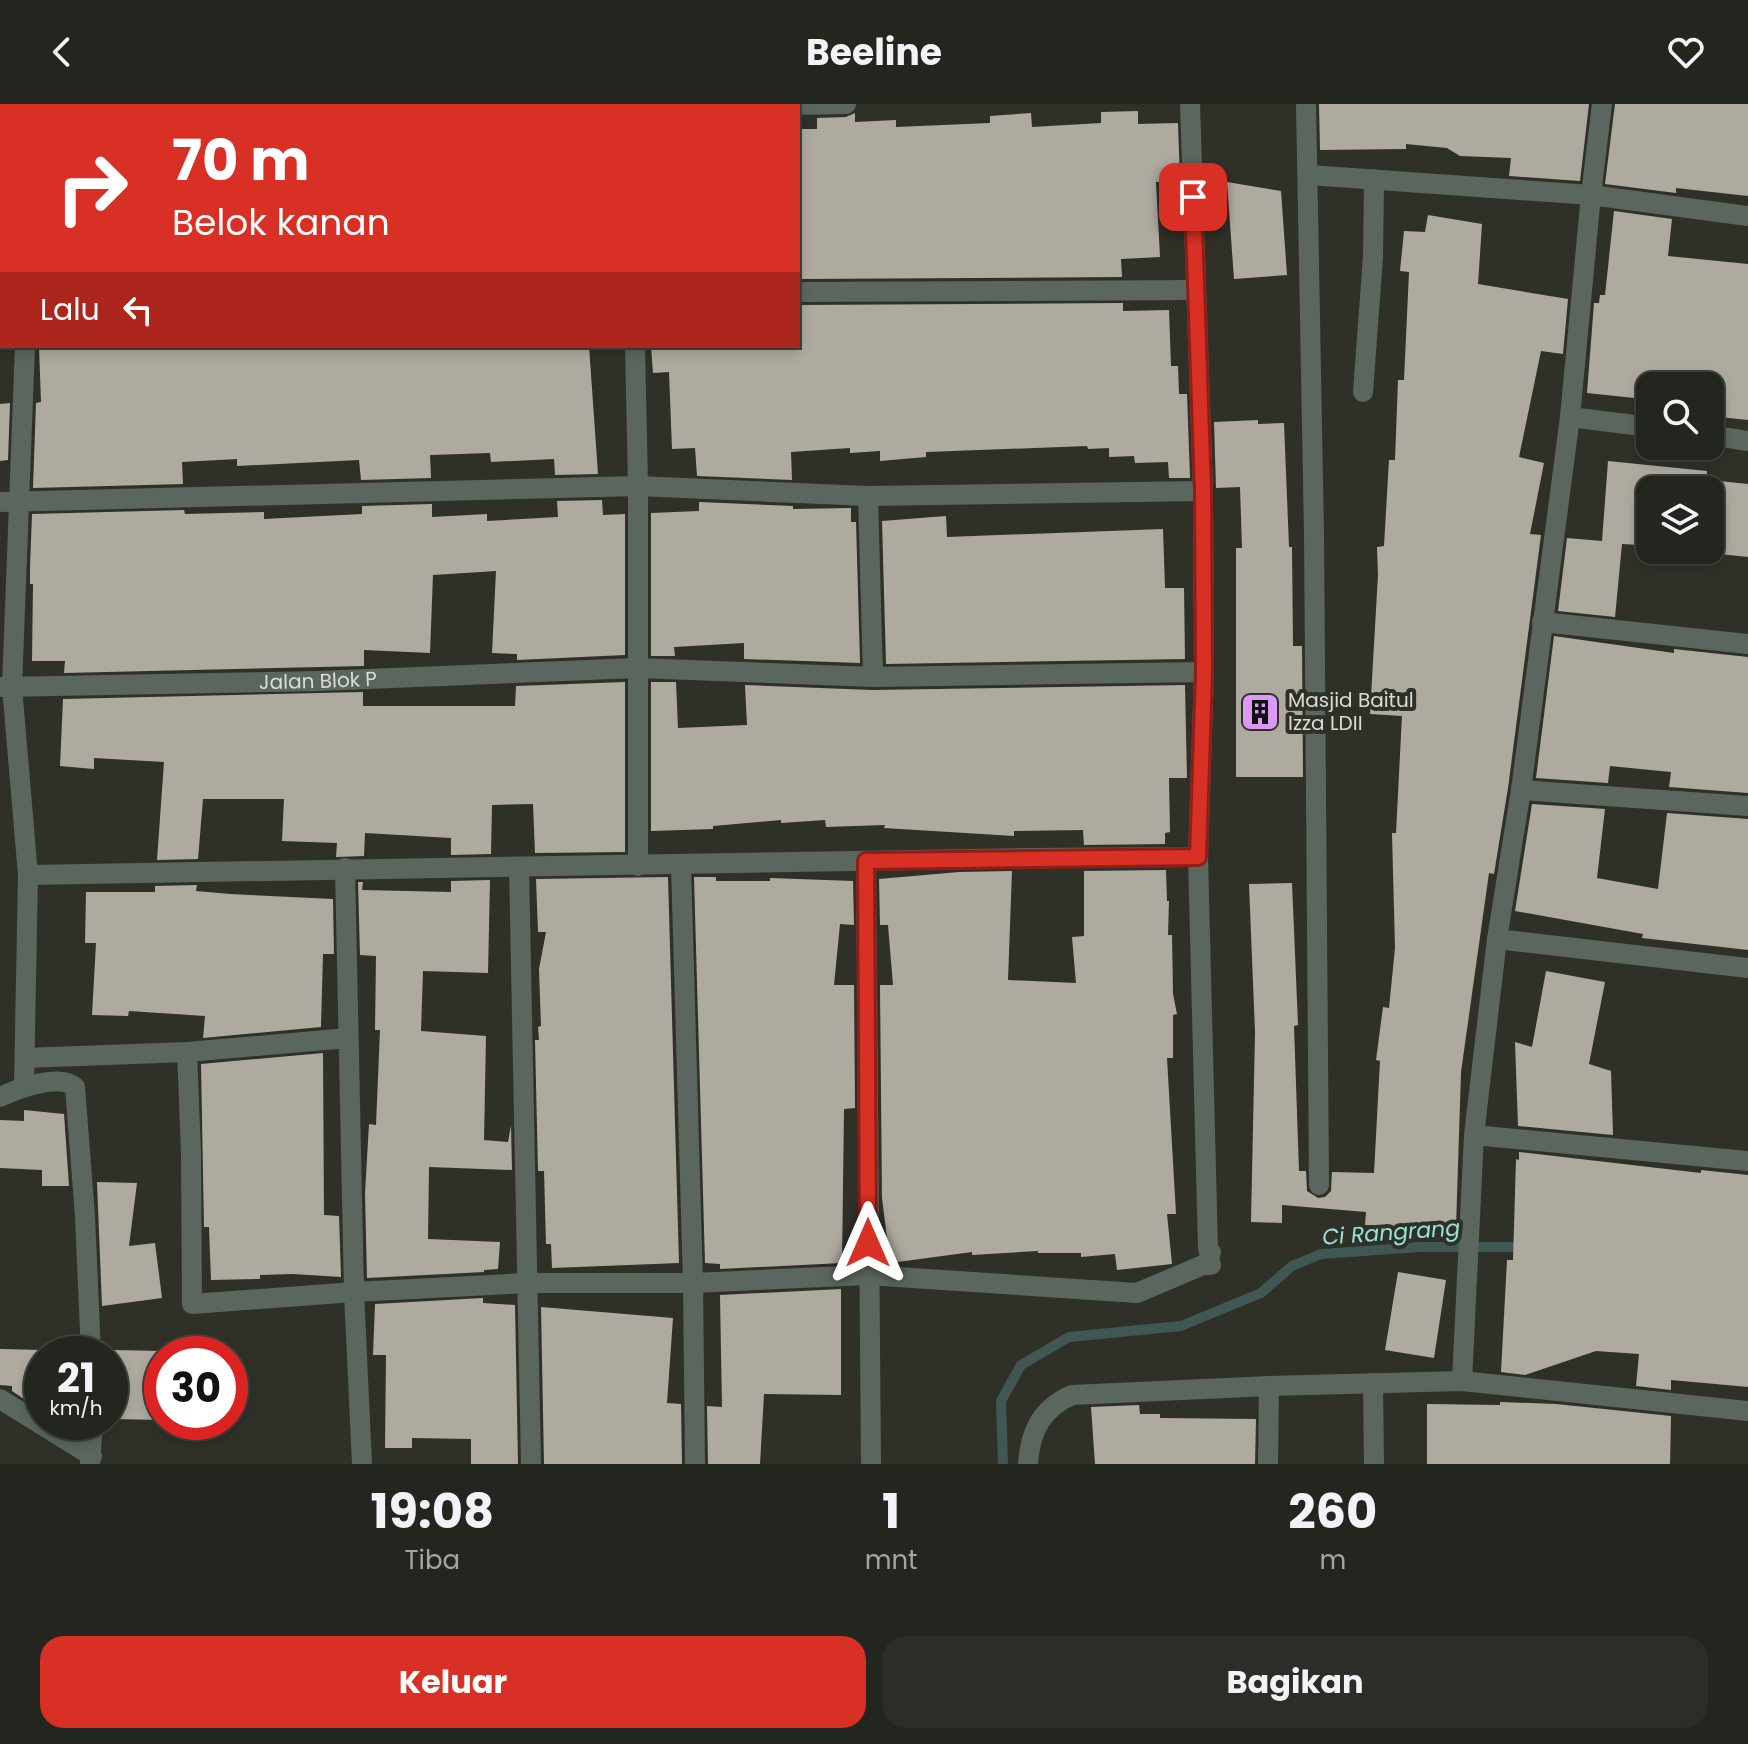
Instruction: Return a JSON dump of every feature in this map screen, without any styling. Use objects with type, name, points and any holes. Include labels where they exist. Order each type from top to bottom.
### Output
[{"type":"street","points":[[800,105],[846,104]]},
{"type":"street","points":[[187,1052],[192,1304],[529,1283],[693,1283],[868,1275],[1137,1293],[1203,1265],[1211,1265],[1208,1249],[1198,857],[1204,672],[1203,491],[1190,104]]},
{"type":"street","points":[[1306,104],[1319,1185]]},
{"type":"street","points":[[1462,1381],[1474,1135],[1497,939],[1521,790],[1570,417],[1602,104]]},
{"type":"street","points":[[1309,175],[1591,195],[1748,216]]},
{"type":"street","points":[[1363,392],[1373,257],[1374,179]]},
{"type":"street","points":[[800,292],[1196,290]]},
{"type":"street","points":[[24,1085],[28,875],[6,687],[9,501],[25,348]]},
{"type":"street","points":[[635,348],[638,866]]},
{"type":"street","points":[[1570,417],[1636,425]]},
{"type":"street","points":[[1724,437],[1748,441]]},
{"type":"street","points":[[9,501],[638,486],[868,496],[1203,491]]},
{"type":"street","points":[[868,496],[873,677]]},
{"type":"street","points":[[1542,622],[1748,644]]},
{"type":"street","name":"Jalan Blok P","points":[[6,687],[318,681],[637,668],[873,677],[1204,672]]},
{"type":"street","points":[[1521,790],[1748,806]]},
{"type":"street","points":[[28,875],[1198,857]]},
{"type":"street","points":[[866,861],[871,1464]]},
{"type":"street","points":[[681,865],[695,1464]]},
{"type":"street","points":[[519,867],[531,1464]]},
{"type":"street","points":[[345,868],[354,1292],[362,1464]]},
{"type":"street","points":[[1497,939],[1748,968]]},
{"type":"street","points":[[25,1058],[187,1052],[348,1038]]},
{"type":"street","points":[[0,1097],[24,1085],[61,1082],[75,1087],[90,1336]]},
{"type":"street","points":[[1474,1135],[1748,1161]]},
{"type":"street","points":[[1028,1464],[1038,1421],[1046,1410],[1072,1395],[1462,1381],[1748,1411]]},
{"type":"street","points":[[1373,1383],[1374,1464]]},
{"type":"street","points":[[1268,1464],[1269,1386]]},
{"type":"street","points":[[0,1399],[91,1460]]},
{"type":"street","points":[[91,1460],[92,1440]]},
{"type":"building","points":[[1319,104],[1589,104],[1580,181],[1509,176],[1511,158],[1460,156],[1447,148],[1406,144],[1406,149],[1320,150]]},
{"type":"building","points":[[1615,104],[1748,104],[1748,196],[1676,188],[1676,193],[1605,184]]},
{"type":"building","points":[[1138,111],[1138,124],[1178,123],[1180,181],[1156,182],[1160,257],[1121,259],[1122,277],[800,279],[800,129],[817,129],[817,118],[846,117],[855,113],[855,122],[896,120],[896,127],[990,123],[990,116],[1031,113],[1032,127],[1101,123],[1101,112]]},
{"type":"building","points":[[1227,182],[1281,191],[1287,275],[1234,279]]},
{"type":"building","points":[[1614,211],[1672,219],[1668,256],[1748,264],[1748,420],[1724,417],[1724,372],[1636,372],[1636,398],[1587,393],[1594,303],[1599,303],[1600,295],[1605,295]]},
{"type":"building","points":[[1428,215],[1482,224],[1478,284],[1568,299],[1563,354],[1541,351],[1519,457],[1544,463],[1530,534],[1541,535],[1508,788],[1494,874],[1489,873],[1461,1072],[1456,1228],[1365,1225],[1366,1212],[1282,1205],[1282,1223],[1251,1222],[1255,1032],[1249,884],[1292,883],[1298,1025],[1294,1026],[1299,1171],[1306,1171],[1307,1191],[1318,1198],[1325,1197],[1331,1191],[1332,1172],[1374,1173],[1380,1061],[1376,1060],[1383,1007],[1389,1008],[1395,948],[1392,833],[1396,833],[1402,716],[1370,714],[1377,547],[1384,546],[1389,460],[1395,460],[1398,380],[1404,380],[1409,272],[1400,271],[1404,231],[1425,232]]},
{"type":"building","points":[[1123,303],[1123,311],[1169,310],[1171,366],[1178,366],[1179,394],[1187,394],[1190,478],[1169,478],[1168,462],[1135,463],[1134,456],[1109,457],[1109,448],[1088,449],[1087,446],[926,452],[926,457],[880,461],[880,451],[850,453],[850,448],[791,452],[792,480],[697,476],[695,448],[672,449],[669,372],[653,373],[651,348],[800,348],[800,305]]},
{"type":"building","points":[[39,348],[589,348],[598,474],[555,475],[554,459],[491,462],[490,453],[430,455],[431,478],[361,480],[359,460],[237,466],[237,459],[182,462],[183,484],[33,488],[36,403],[41,402]]},
{"type":"building","points":[[10,403],[8,460],[0,461],[0,404]]},
{"type":"building","points":[[1258,420],[1258,424],[1284,423],[1289,547],[1292,547],[1293,646],[1302,646],[1303,777],[1236,777],[1236,548],[1242,548],[1240,487],[1216,488],[1214,422]]},
{"type":"building","points":[[1608,461],[1707,471],[1707,476],[1636,476],[1636,545],[1622,544],[1615,617],[1558,611],[1567,538],[1602,541]]},
{"type":"building","points":[[1724,481],[1748,484],[1748,557],[1724,554]]},
{"type":"building","points":[[602,500],[603,515],[625,514],[625,655],[517,660],[517,654],[492,653],[496,571],[433,575],[430,653],[364,650],[364,666],[64,673],[65,661],[32,661],[32,514],[184,510],[185,514],[264,512],[264,519],[362,514],[362,506],[432,504],[432,517],[487,514],[487,521],[558,517],[557,501]]},
{"type":"building","points":[[699,502],[793,506],[793,509],[851,508],[851,522],[856,522],[860,663],[744,659],[744,643],[674,647],[675,656],[651,656],[651,513],[699,511]]},
{"type":"building","points":[[946,516],[947,537],[1163,529],[1165,588],[1184,588],[1185,659],[886,664],[882,521]]},
{"type":"building","points":[[1554,636],[1674,653],[1674,649],[1748,657],[1748,793],[1669,787],[1671,772],[1610,766],[1608,783],[1536,778]]},
{"type":"building","points":[[625,682],[625,852],[535,853],[533,804],[492,805],[491,854],[451,855],[451,838],[365,833],[364,856],[336,857],[337,843],[282,841],[284,799],[203,799],[198,859],[157,860],[164,762],[94,758],[94,769],[60,766],[63,699],[363,692],[363,706],[515,706],[516,686]]},
{"type":"building","points":[[651,682],[676,682],[678,728],[747,725],[745,685],[872,690],[1185,685],[1187,778],[1169,778],[1170,832],[1165,833],[1165,844],[1084,845],[1083,830],[1014,831],[1014,836],[884,828],[885,825],[826,827],[825,820],[781,823],[781,820],[713,826],[713,829],[651,831]]},
{"type":"building","points":[[1532,804],[1605,809],[1597,878],[1658,889],[1667,813],[1748,819],[1748,950],[1642,938],[1643,934],[1515,911]]},
{"type":"building","points":[[1166,870],[1168,935],[1172,935],[1173,994],[1177,1014],[1173,1015],[1173,1058],[1167,1058],[1176,1214],[1167,1214],[1172,1264],[1117,1270],[1115,1254],[1081,1257],[1081,1253],[1038,1251],[972,1255],[972,1252],[890,1263],[882,1198],[880,985],[893,985],[888,925],[880,925],[879,879],[1012,871],[1008,980],[1076,983],[1072,937],[1084,936],[1084,871]]},
{"type":"building","points":[[668,877],[679,1263],[552,1268],[551,1244],[546,1244],[544,1171],[538,1171],[535,1040],[539,1040],[538,1027],[541,1026],[539,969],[546,932],[538,932],[536,879]]},
{"type":"building","points":[[694,877],[716,877],[716,881],[770,881],[770,878],[853,881],[854,925],[840,924],[834,985],[854,985],[855,1108],[844,1109],[842,1263],[720,1269],[720,1264],[705,1263]]},
{"type":"building","points":[[490,880],[488,973],[423,971],[421,1031],[486,1036],[484,1140],[508,1142],[511,1125],[512,1170],[429,1167],[428,1239],[500,1242],[498,1269],[367,1278],[365,1193],[369,1124],[376,1125],[380,1030],[375,1030],[376,956],[360,955],[358,882],[363,882],[362,890],[451,892],[451,881]]},
{"type":"building","points":[[197,885],[196,891],[333,899],[334,954],[323,954],[321,1027],[203,1038],[205,1016],[129,1011],[128,1016],[92,1015],[96,943],[85,943],[86,892],[155,892],[155,886]]},
{"type":"building","points":[[1546,971],[1605,982],[1589,1064],[1611,1071],[1613,1135],[1518,1126],[1515,1042],[1532,1047]]},
{"type":"building","points":[[323,1053],[324,1215],[339,1216],[341,1277],[293,1274],[260,1275],[260,1279],[211,1280],[209,1227],[204,1227],[201,1064]]},
{"type":"building","points":[[24,1110],[64,1114],[69,1186],[42,1186],[42,1170],[0,1168],[0,1120],[24,1121]]},
{"type":"building","points":[[1519,1152],[1701,1173],[1701,1170],[1748,1175],[1748,1387],[1671,1380],[1671,1390],[1636,1386],[1639,1354],[1596,1351],[1525,1375],[1501,1372],[1507,1260],[1513,1260],[1516,1159],[1519,1160]]},
{"type":"building","points":[[97,1182],[137,1183],[129,1246],[155,1243],[162,1298],[102,1306]]},
{"type":"building","points":[[1398,1272],[1446,1280],[1434,1358],[1385,1350]]},
{"type":"building","points":[[841,1289],[841,1395],[764,1394],[760,1464],[708,1464],[707,1406],[722,1407],[720,1295]]},
{"type":"building","points":[[483,1298],[483,1303],[515,1305],[518,1464],[471,1464],[471,1439],[412,1438],[412,1448],[385,1448],[386,1355],[373,1355],[375,1304]]},
{"type":"building","points":[[541,1307],[673,1318],[667,1403],[681,1404],[682,1464],[544,1464]]},
{"type":"building","points":[[0,1349],[24,1350],[24,1399],[12,1391],[12,1386],[0,1385]]},
{"type":"building","points":[[128,1350],[144,1351],[144,1420],[128,1419]]},
{"type":"building","points":[[1500,1402],[1556,1404],[1671,1416],[1670,1464],[1427,1464],[1427,1404],[1500,1405]]},
{"type":"building","points":[[1139,1405],[1140,1414],[1160,1414],[1160,1418],[1256,1419],[1255,1464],[1095,1464],[1091,1407]]},
{"type":"waterway","name":"Ci Rangrang","points":[[1003,1464],[1001,1401],[1021,1365],[1069,1337],[1181,1326],[1261,1293],[1292,1266],[1321,1254],[1420,1247],[1524,1247]]},
{"type":"place","name":"Masjid Baitul Izza LDII","points":[[1260,712]]},
{"type":"route","points":[[868,1243],[866,861],[1198,857],[1204,672],[1203,491],[1193,197]]}]
